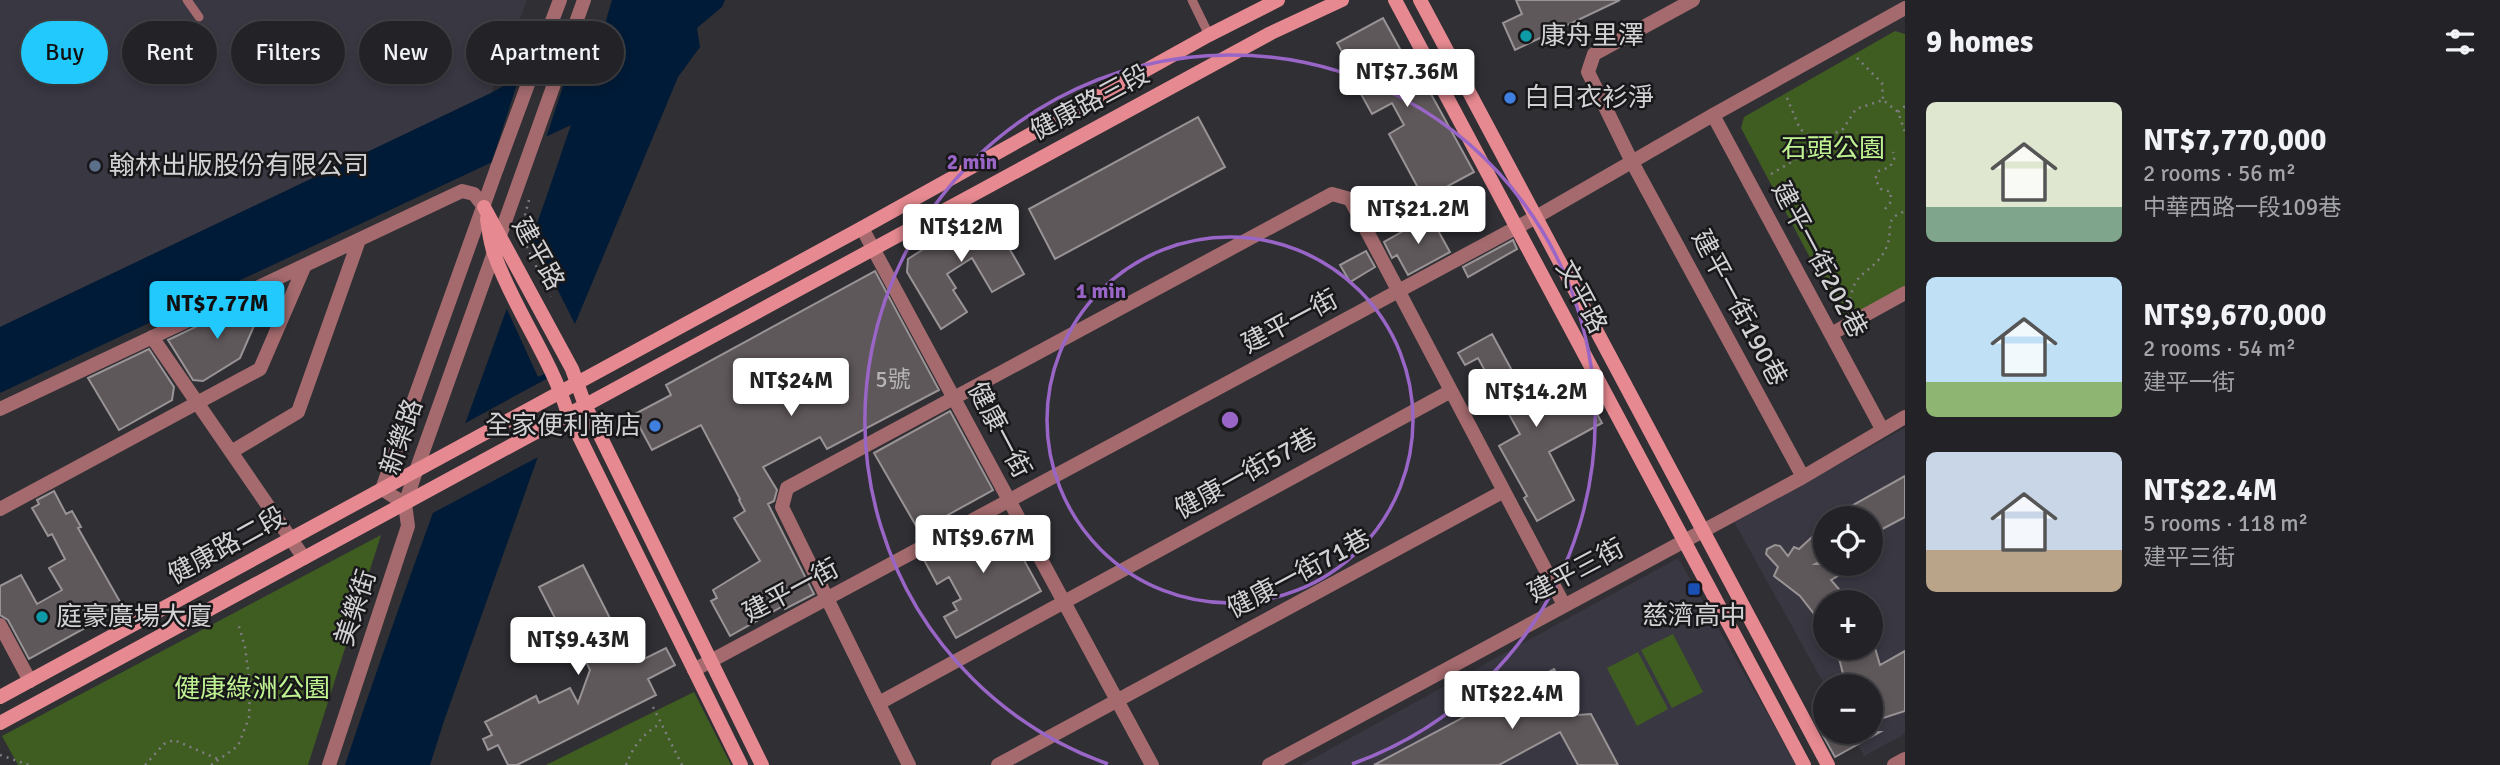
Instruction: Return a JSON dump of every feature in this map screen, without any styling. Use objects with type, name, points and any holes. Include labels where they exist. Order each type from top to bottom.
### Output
[{"type":"street","name":"新樂路","points":[[559,0],[382,489],[405,504],[584,0]]},
{"type":"street","name":"健康路三段","points":[[441,457],[1209,35],[1278,0]]},
{"type":"street","name":"健康路三段","points":[[439,484],[1270,33],[1342,0]]},
{"type":"street","name":"文平路","points":[[1395,0],[1804,765]]},
{"type":"street","name":"文平路","points":[[1420,0],[1828,765]]},
{"type":"street","name":"建平一街190巷","points":[[1693,0],[1594,54],[1588,72],[1632,162],[1803,477]]},
{"type":"street","name":"建平一街","points":[[694,670],[1517,228],[1903,7]]},
{"type":"street","name":"建平一街202巷","points":[[1713,114],[1882,429]]},
{"type":"street","points":[[0,409],[462,191],[474,194],[484,207]]},
{"type":"street","points":[[909,765],[782,507],[787,488],[1332,194],[1350,199],[1564,604]]},
{"type":"street","name":"建平路","points":[[484,207],[567,360],[585,405],[762,765]]},
{"type":"street","name":"建平路","points":[[484,207],[494,254],[552,369],[568,414],[741,765]]},
{"type":"street","name":"健康一街","points":[[862,228],[1152,765]]},
{"type":"street","points":[[231,452],[298,412],[359,240]]},
{"type":"street","points":[[0,509],[260,369],[305,265]]},
{"type":"street","points":[[1831,334],[1905,293]]},
{"type":"street","points":[[152,338],[304,558]]},
{"type":"street","name":"健康一街57巷","points":[[879,703],[1451,391]]},
{"type":"street","name":"建平三街","points":[[1269,765],[1803,477],[1905,416]]},
{"type":"street","name":"健康路二段","points":[[0,697],[441,457]]},
{"type":"street","name":"健康路二段","points":[[0,723],[439,484]]},
{"type":"street","name":"健康一街71巷","points":[[998,765],[1504,491]]},
{"type":"street","name":"美樂街","points":[[329,765],[408,526],[405,504]]},
{"type":"street","points":[[0,625],[30,681]]},
{"type":"street","points":[[1894,765],[1905,759]]},
{"type":"lane","points":[[187,0],[200,17]]},
{"type":"lane","points":[[1192,0],[1209,35]]},
{"type":"path","points":[[1857,58],[1882,83],[1883,100],[1898,112],[1905,132]]},
{"type":"path","points":[[1787,98],[1800,129],[1818,142]]},
{"type":"path","points":[[1771,174],[1818,142],[1843,129],[1856,109],[1883,100]]},
{"type":"path","points":[[1898,112],[1905,106]]},
{"type":"path","points":[[1885,209],[1890,203],[1891,192],[1881,189],[1875,179],[1879,171],[1890,167],[1895,157],[1893,152]]},
{"type":"path","points":[[520,233],[530,198]]},
{"type":"path","points":[[1850,299],[1856,282],[1876,265],[1888,244],[1889,223],[1896,214],[1905,211]]},
{"type":"path","points":[[211,765],[238,746],[249,718],[250,685],[245,647],[238,623]]},
{"type":"path","points":[[653,707],[682,765]]},
{"type":"path","points":[[626,765],[633,746],[644,734],[661,723]]},
{"type":"path","points":[[145,765],[164,744],[174,740],[218,759]]},
{"type":"path","points":[[0,755],[29,765]]},
{"type":"shaded area","points":[[0,0],[527,0],[519,21],[466,21],[466,84],[494,84],[491,93],[0,327]]},
{"type":"shaded area","points":[[1905,428],[1905,734],[1864,756],[1858,744],[1883,744],[1883,674],[1818,674],[1734,522]]},
{"type":"shaded area","points":[[1678,558],[1797,765],[1301,765]]},
{"type":"green space","name":"石頭公園","points":[[1895,31],[1905,34],[1905,287],[1850,317],[1840,314],[1741,128],[1744,117]]},
{"type":"green space","name":"健康綠洲公園","points":[[381,535],[308,765],[18,765],[2,736]]},
{"type":"green space","points":[[1673,634],[1703,692],[1672,708],[1641,650]]},
{"type":"green space","points":[[1638,652],[1668,709],[1637,726],[1607,668]]},
{"type":"green space","points":[[694,692],[731,765],[546,765]]},
{"type":"water","points":[[612,0],[725,0],[722,7],[697,28],[700,47],[678,77],[552,379],[541,448],[430,765],[345,765],[571,125],[0,393],[0,327],[507,84],[624,84],[624,21],[606,21]]},
{"type":"pier","points":[[517,84],[564,84],[545,141],[490,167]]},
{"type":"pier","points":[[530,235],[577,328],[562,365],[538,377],[505,305]]},
{"type":"pier","points":[[559,372],[542,455],[429,515],[460,426]]},
{"type":"building","name":"康舟里澤","points":[[1516,0],[1620,0],[1515,50],[1503,23],[1522,14]]},
{"type":"building","points":[[1383,18],[1410,67],[1415,65],[1474,172],[1424,199],[1389,134],[1404,125],[1392,103],[1372,114],[1361,94],[1371,89],[1357,63],[1351,67],[1337,43]]},
{"type":"building","points":[[1198,117],[1225,167],[1055,259],[1029,209]]},
{"type":"building","points":[[986,208],[1024,274],[992,292],[972,258],[947,274],[956,288],[953,290],[967,312],[941,329],[907,272],[908,259],[922,250],[919,245]]},
{"type":"building","points":[[1430,216],[1450,252],[1408,275],[1397,255],[1392,258],[1384,242]]},
{"type":"building","points":[[1513,240],[1517,249],[1468,277],[1463,267]]},
{"type":"building","points":[[1366,251],[1375,267],[1350,282],[1340,265]]},
{"type":"building","points":[[875,271],[939,390],[827,449],[820,437],[763,467],[777,490],[774,501],[768,504],[814,594],[785,609],[783,606],[730,636],[711,601],[717,598],[713,590],[760,561],[734,518],[745,511],[740,499],[701,425],[652,450],[633,415],[671,395],[666,385]]},
{"type":"building","points":[[265,294],[267,296],[240,358],[203,381],[193,380],[168,340]]},
{"type":"building","points":[[1492,334],[1532,407],[1579,381],[1602,423],[1549,452],[1574,500],[1537,521],[1524,498],[1527,496],[1499,446],[1520,434],[1478,358],[1465,365],[1458,353]]},
{"type":"building","points":[[149,349],[174,387],[172,400],[119,430],[88,378]]},
{"type":"building","points":[[950,411],[993,490],[919,531],[874,453]]},
{"type":"building","points":[[1905,476],[1905,517],[1883,529],[1883,506],[1851,506]]},
{"type":"building","points":[[54,491],[66,514],[72,511],[81,527],[78,528],[123,607],[29,659],[8,620],[0,615],[0,586],[21,575],[37,604],[62,590],[49,568],[65,559],[52,534],[48,536],[32,508],[39,504],[37,500]]},
{"type":"building","points":[[996,518],[1002,520],[1041,591],[956,638],[944,617],[957,610],[953,603],[961,599],[949,577],[937,584],[923,558]]},
{"type":"building","points":[[1813,536],[1813,576],[1838,576],[1831,580],[1840,590],[1813,590],[1813,613],[1800,596],[1774,576],[1778,567],[1766,554],[1767,549],[1775,545],[1780,546],[1788,556],[1794,547],[1799,549]]},
{"type":"building","points":[[583,565],[624,646],[629,644],[638,662],[666,648],[675,665],[648,679],[656,695],[517,765],[508,765],[498,745],[488,750],[483,739],[492,735],[485,722],[536,696],[539,703],[570,688],[578,703],[590,670],[583,655],[579,657],[562,622],[558,624],[539,587]]},
{"type":"building","points":[[1905,651],[1905,711],[1883,718],[1883,674],[1843,674],[1839,660],[1879,660],[1880,665]]},
{"type":"building","points":[[1554,669],[1578,715],[1591,714],[1618,765],[1578,765],[1560,732],[1499,765],[1374,765]]},
{"type":"building","points":[[1828,744],[1858,744],[1835,757]]},
{"type":"place","name":"康舟里澤","points":[[1526,36]]},
{"type":"place","name":"白日衣衫淨","points":[[1510,98]]},
{"type":"place","name":"翰林出版股份有限公司","points":[[95,166]]},
{"type":"place","name":"全家便利商店","points":[[655,426]]},
{"type":"place","name":"慈濟高中","points":[[1694,589]]},
{"type":"place","name":"庭豪廣場大廈","points":[[42,617]]}]
